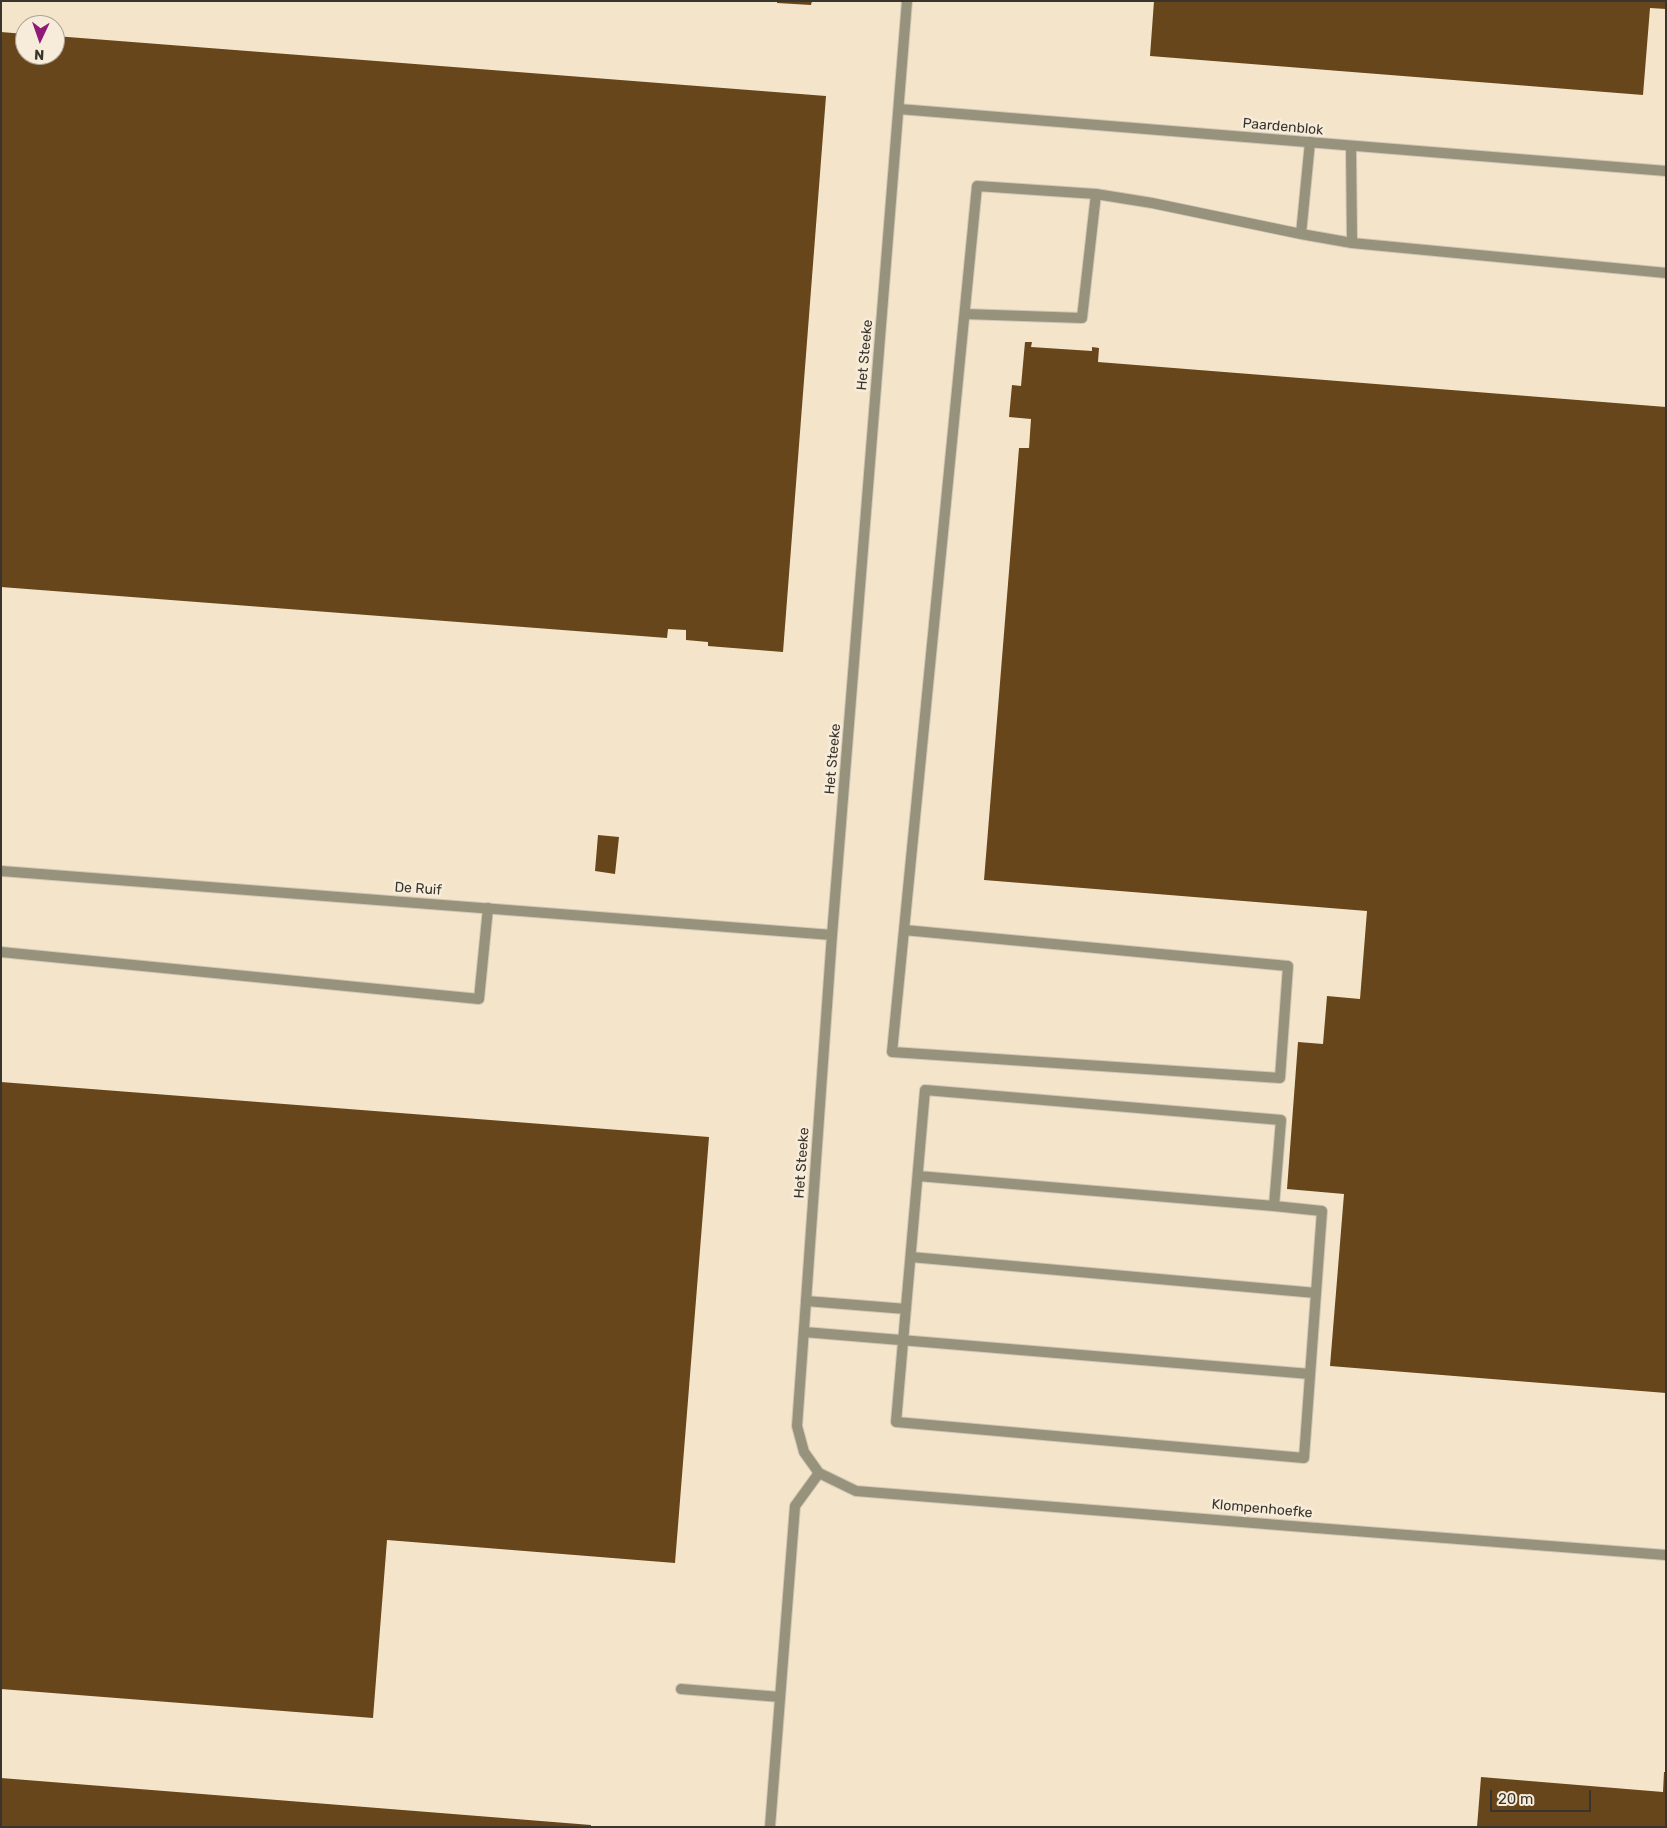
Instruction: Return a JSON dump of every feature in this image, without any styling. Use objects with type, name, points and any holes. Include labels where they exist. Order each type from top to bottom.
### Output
[{"type":"street","name":"Het Steeke","points":[[856,1491],[819,1473],[804,1452],[797,1426],[832,935],[907,1]]},
{"type":"street","name":"Paardenblok","points":[[899,109],[1666,171]]},
{"type":"street","points":[[1301,234],[1310,142]]},
{"type":"street","points":[[1351,146],[1352,243]]},
{"type":"street","points":[[904,930],[1288,966],[1280,1078],[892,1052],[977,186],[1096,194],[1152,203],[1352,243],[1666,273]]},
{"type":"street","points":[[965,314],[1082,318],[1096,194]]},
{"type":"street","name":"De Ruif","points":[[1,871],[832,935]]},
{"type":"street","points":[[1,952],[479,999],[488,908]]},
{"type":"street","points":[[918,1176],[1322,1211],[1304,1458],[896,1422],[925,1090],[1281,1120],[1274,1206]]},
{"type":"street","points":[[911,1257],[1316,1292]]},
{"type":"street","points":[[806,1302],[906,1309]]},
{"type":"street","points":[[804,1332],[1310,1374]]},
{"type":"street","points":[[770,1827],[795,1506],[819,1473]]},
{"type":"street","name":"Klompenhoefke","points":[[856,1491],[1666,1555]]},
{"type":"street","points":[[681,1688],[780,1697]]},
{"type":"shaded area","points":[[1,1],[1666,1],[1666,1827],[1,1827]]},
{"type":"building","points":[[777,1],[812,1],[811,5],[777,3]]},
{"type":"building","points":[[1154,1],[1666,1],[1666,9],[1650,8],[1643,95],[1150,56]]},
{"type":"building","points":[[1,32],[15,33],[15,65],[65,65],[65,37],[826,96],[783,652],[708,646],[708,642],[686,640],[686,630],[668,629],[667,638],[1,587]]},
{"type":"building","points":[[1025,342],[1032,342],[1031,347],[1092,351],[1092,347],[1099,348],[1098,362],[1666,407],[1666,1393],[1330,1366],[1344,1194],[1287,1189],[1298,1042],[1323,1044],[1327,996],[1360,999],[1367,911],[984,880],[1019,448],[1029,448],[1031,419],[1009,417],[1012,385],[1021,386]]},
{"type":"building","points":[[598,835],[619,837],[615,874],[595,871]]},
{"type":"building","points":[[1,1082],[709,1137],[675,1563],[387,1540],[373,1718],[1,1689]]},
{"type":"building","points":[[1664,1772],[1666,1772],[1666,1827],[1477,1827],[1481,1777],[1663,1792]]},
{"type":"building","points":[[1,1778],[591,1825],[591,1827],[1,1827]]}]
